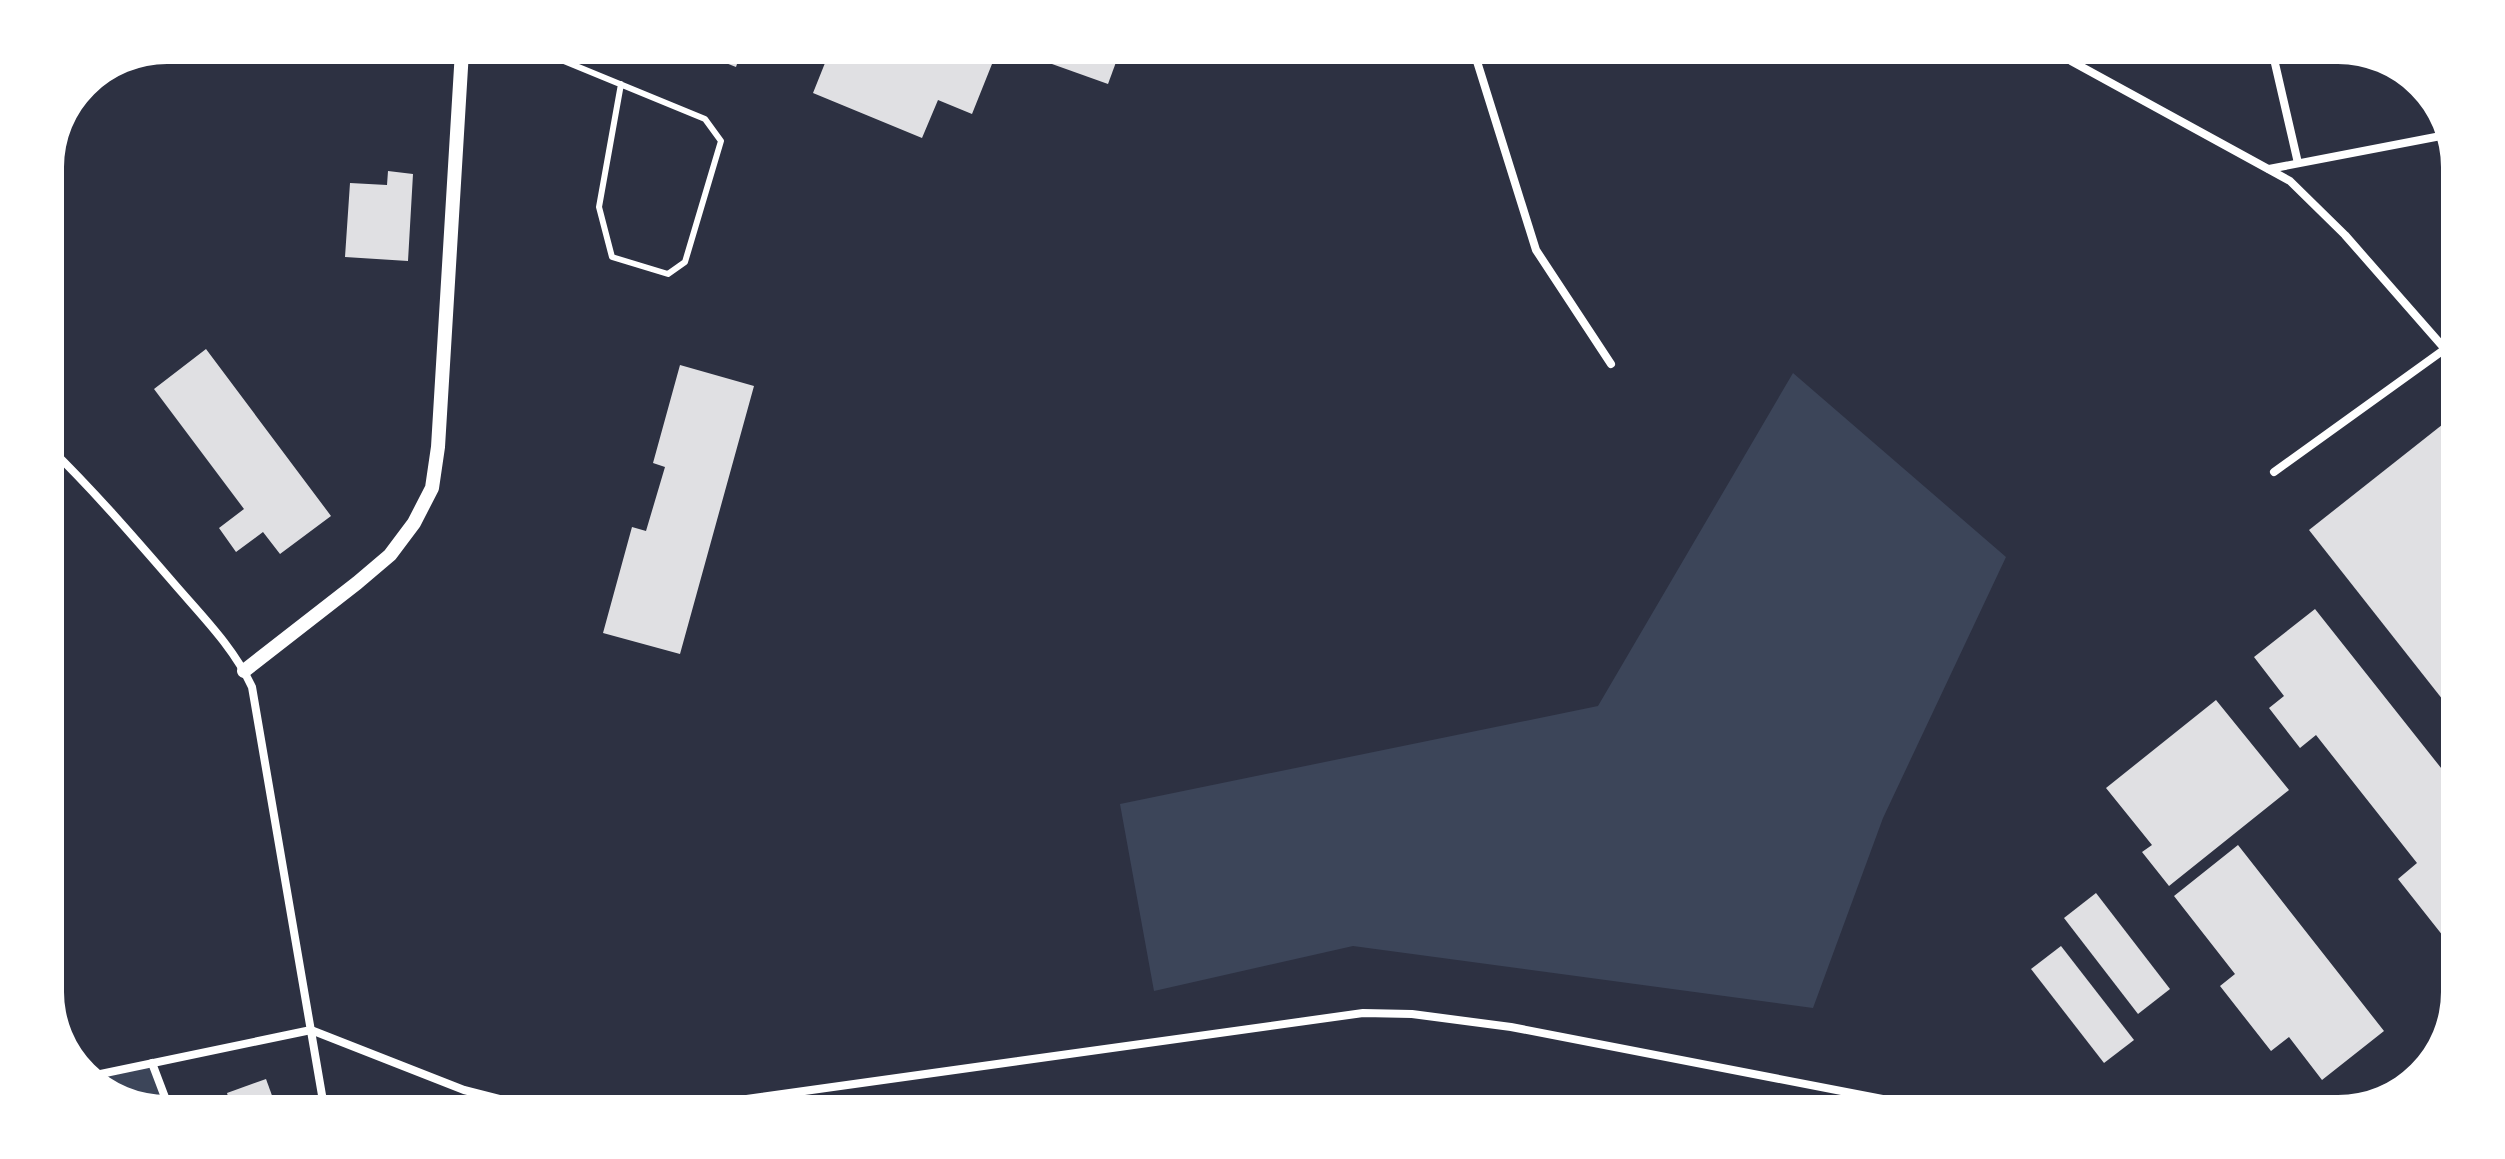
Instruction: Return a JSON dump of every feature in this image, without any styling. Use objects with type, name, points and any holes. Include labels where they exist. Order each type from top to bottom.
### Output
[{"type":"street","points":[[244,671],[390,555],[414,523],[432,488],[438,447],[461,64]]},
{"type":"street","points":[[1478,64],[1536,250],[1611,364]]},
{"type":"street","points":[[2076,64],[2290,181],[2441,338]]},
{"type":"street","points":[[2275,64],[2298,163]]},
{"type":"street","points":[[2268,169],[2437,137]]},
{"type":"street","points":[[2274,472],[2441,353]]},
{"type":"street","points":[[64,462],[219,635],[252,687],[322,1095]]},
{"type":"street","points":[[775,1095],[1363,1013],[1412,1014],[1511,1027],[1862,1095]]},
{"type":"street","points":[[103,1073],[311,1030],[484,1095]]},
{"type":"street","points":[[152,1063],[164,1095]]},
{"type":"lane","points":[[572,64],[621,84],[705,119],[721,141],[685,262],[668,274],[612,257],[599,207],[621,84]]},
{"type":"shaded area","points":[[1793,373],[2006,557],[1883,818],[1813,1008],[1353,946],[1154,991],[1120,804],[1598,706]]},
{"type":"shaded area","points":[[150,1067],[160,1094],[128,1087],[108,1076]]},
{"type":"building","points":[[825,64],[992,64],[972,114],[938,100],[922,138],[813,93]]},
{"type":"building","points":[[1052,64],[1115,64],[1108,84]]},
{"type":"building","points":[[388,171],[413,174],[408,261],[345,257],[350,183],[387,185]]},
{"type":"building","points":[[206,349],[331,516],[280,554],[263,532],[236,552],[219,528],[244,509],[154,389]]},
{"type":"building","points":[[680,365],[754,386],[680,654],[603,633],[632,527],[646,531],[665,467],[653,463]]},
{"type":"building","points":[[2441,426],[2441,697],[2309,530]]},
{"type":"building","points":[[2315,609],[2441,768],[2441,933],[2398,879],[2417,863],[2316,735],[2300,748],[2269,708],[2284,696],[2254,657]]},
{"type":"building","points":[[2216,700],[2289,790],[2169,886],[2142,852],[2152,845],[2106,788]]},
{"type":"building","points":[[2238,845],[2384,1031],[2322,1080],[2289,1037],[2271,1051],[2220,986],[2235,974],[2174,896]]},
{"type":"building","points":[[2096,893],[2170,989],[2138,1014],[2064,918]]},
{"type":"building","points":[[2061,946],[2134,1040],[2104,1063],[2031,969]]},
{"type":"building","points":[[266,1079],[272,1095],[228,1095]]}]
